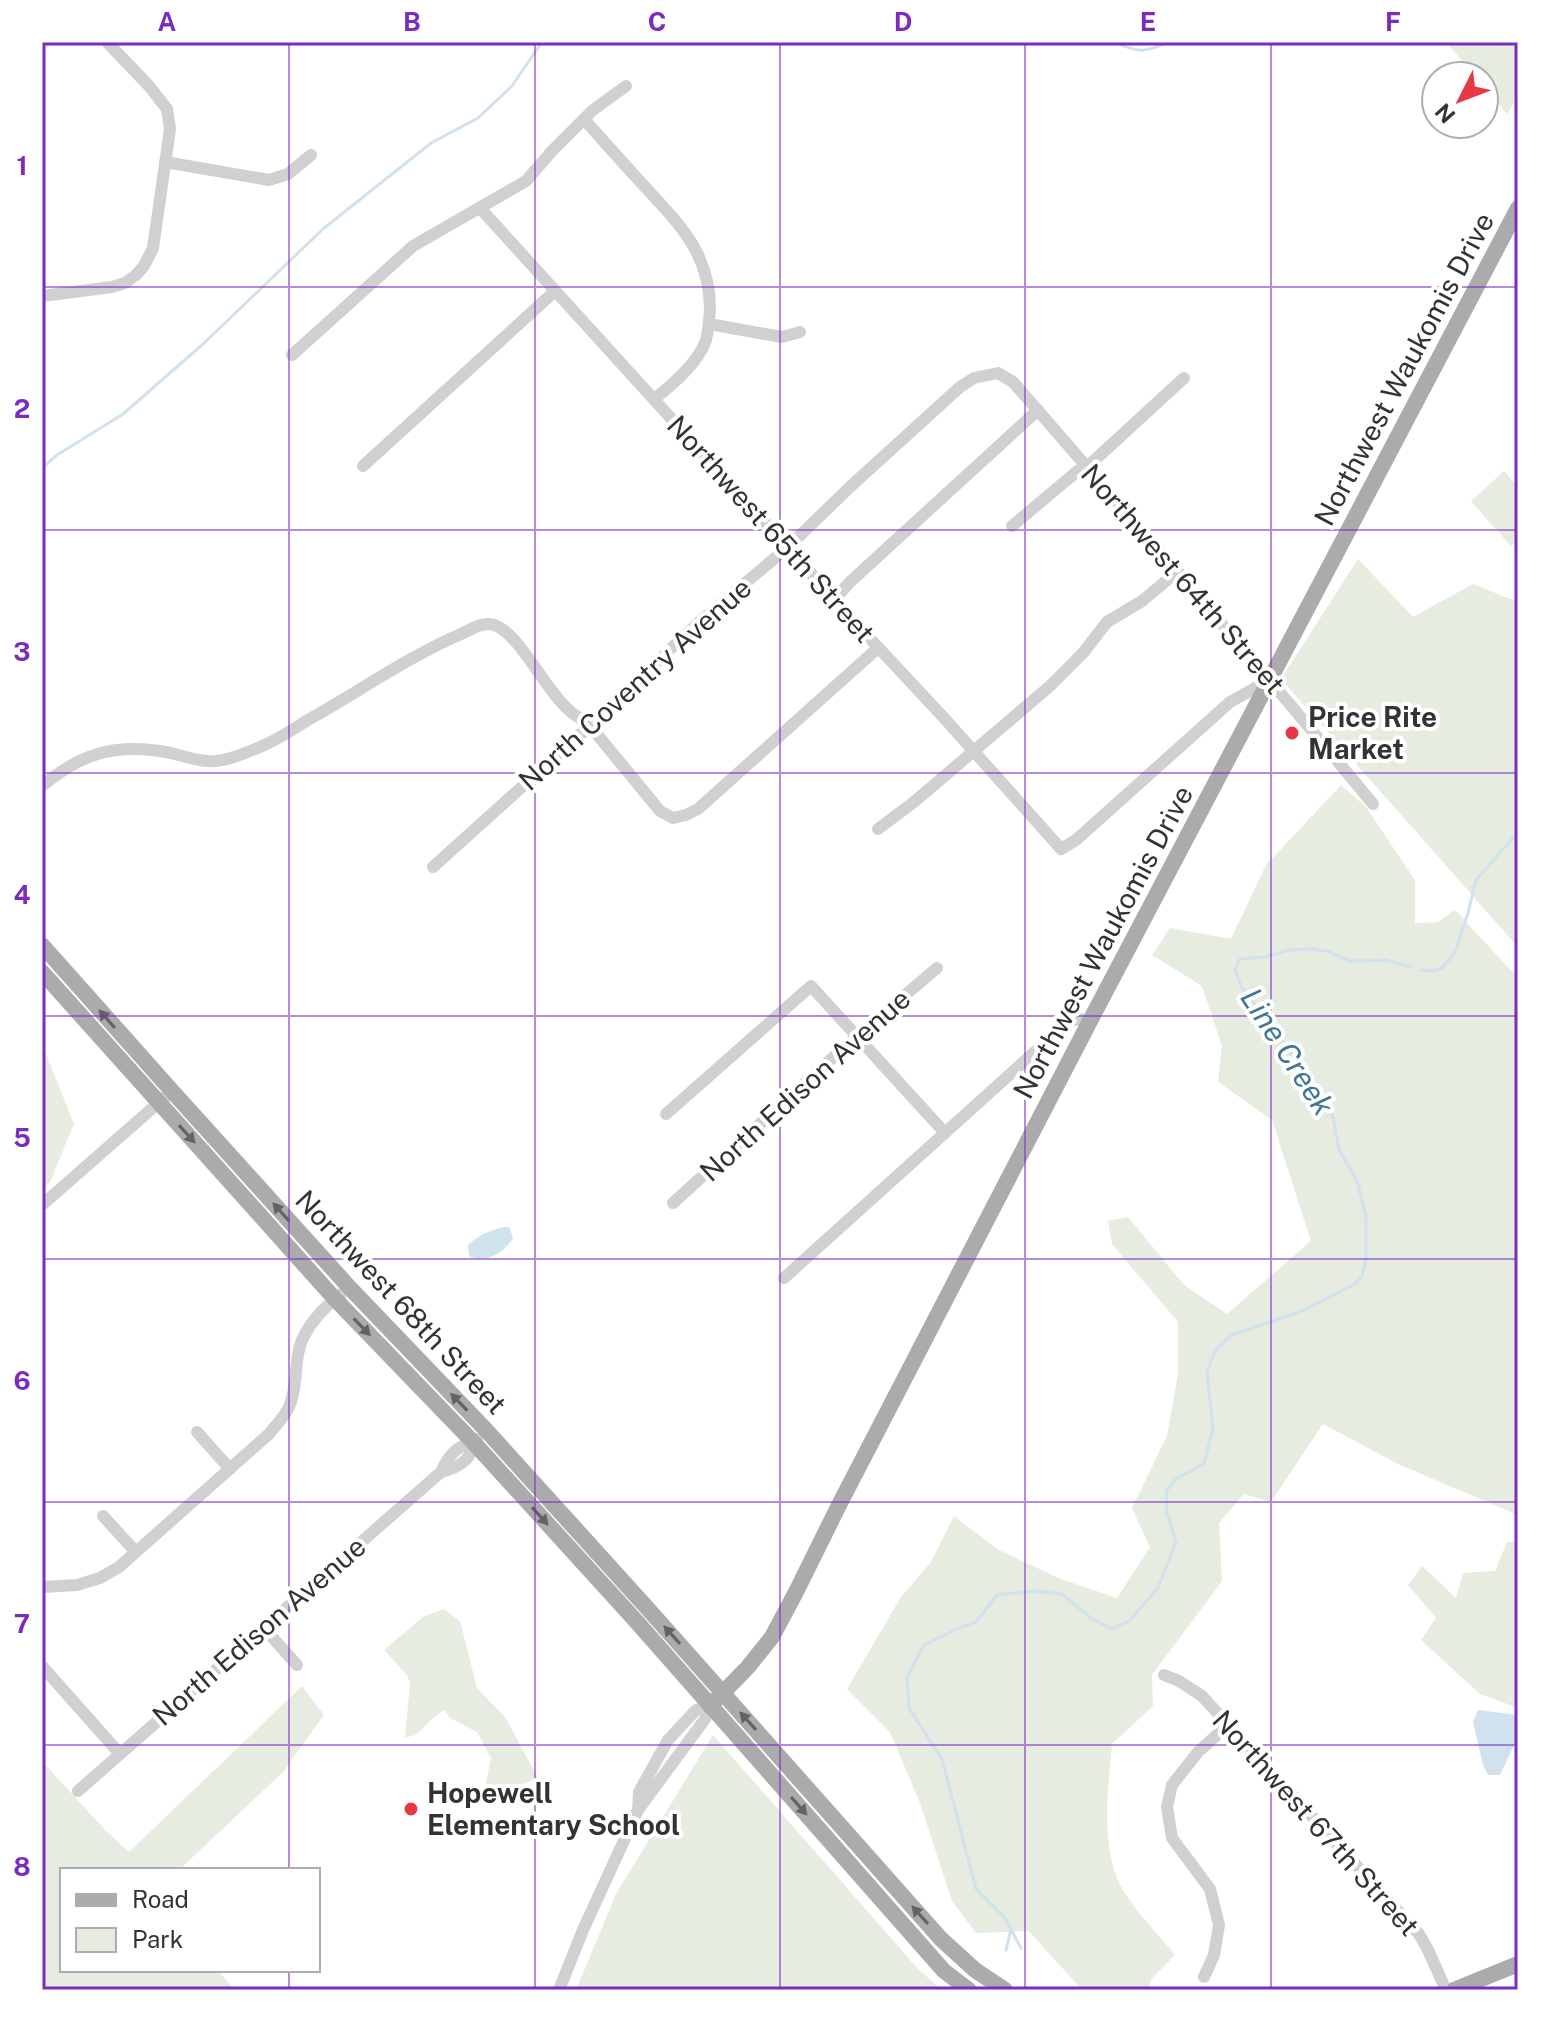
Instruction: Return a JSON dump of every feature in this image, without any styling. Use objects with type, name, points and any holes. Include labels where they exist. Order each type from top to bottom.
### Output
[{"type":"main road","name":"Northwest Waukomis Drive","points":[[710,1706],[772,1637],[1090,1021],[1518,208]]},
{"type":"main road","name":"Northwest 68th Street","points":[[42,945],[335,1299],[474,1443],[710,1706]]},
{"type":"main road","name":"Northwest 68th Street","points":[[42,972],[486,1430],[724,1693]]},
{"type":"main road","points":[[636,1621],[649,1610]]},
{"type":"main road","points":[[724,1693],[941,1939],[975,1970],[1005,1990]]},
{"type":"main road","points":[[710,1706],[944,1971],[969,1990]]},
{"type":"main road","points":[[1454,1990],[1518,1964]]},
{"type":"street","points":[[42,296],[125,283],[144,266],[153,248],[170,129],[167,109],[107,42]]},
{"type":"street","points":[[292,355],[413,246],[526,181],[584,119],[626,86]]},
{"type":"street","points":[[584,119],[680,225],[695,247],[708,285],[709,324],[704,345],[673,383],[654,399]]},
{"type":"street","points":[[165,162],[269,180],[288,174],[311,155]]},
{"type":"street","name":"Northwest 65th Street","points":[[480,208],[1061,849],[1076,840],[1230,702],[1270,679]]},
{"type":"street","points":[[363,466],[555,291]]},
{"type":"street","points":[[709,324],[782,337],[800,332]]},
{"type":"street","name":"Northwest 64th Street","points":[[982,375],[998,373],[1013,382],[1178,571],[1373,804]]},
{"type":"street","name":"North Coventry Avenue","points":[[433,867],[584,731],[586,721],[597,718],[960,387],[982,375]]},
{"type":"street","points":[[1012,526],[1079,470],[1087,467],[1184,378]]},
{"type":"street","points":[[834,600],[1038,410]]},
{"type":"street","points":[[878,829],[1050,686],[1083,653],[1107,622],[1142,601],[1178,571]]},
{"type":"street","points":[[42,786],[72,763],[110,751],[162,751],[209,762],[262,747],[444,641],[482,624],[492,624],[510,636],[575,718],[586,721],[660,811],[673,818],[698,809],[878,648]]},
{"type":"street","name":"North Edison Avenue","points":[[673,1203],[858,1035],[937,968]]},
{"type":"street","points":[[666,1114],[811,986],[945,1133]]},
{"type":"street","points":[[784,1278],[1069,1021],[1090,1021]]},
{"type":"street","points":[[42,1205],[165,1097]]},
{"type":"street","points":[[42,1587],[77,1585],[100,1578],[119,1567],[269,1434],[284,1416],[292,1398],[298,1351],[304,1335],[317,1317],[349,1287]]},
{"type":"street","name":"North Edison Avenue","points":[[78,1791],[441,1472],[446,1459],[462,1445],[474,1443],[486,1430]]},
{"type":"street","points":[[197,1432],[230,1469]]},
{"type":"street","points":[[103,1516],[135,1551]]},
{"type":"street","points":[[263,1627],[297,1665]]},
{"type":"street","points":[[42,1666],[120,1754]]},
{"type":"street","name":"Northwest 67th Street","points":[[1164,1675],[1202,1696],[1419,1934],[1446,1990]]},
{"type":"street","points":[[559,1990],[638,1810],[705,1719],[710,1706]]},
{"type":"street","points":[[1204,1977],[1214,1955],[1219,1925],[1210,1889],[1172,1838],[1167,1807],[1172,1785],[1198,1752],[1227,1726]]},
{"type":"green space","points":[[1446,42],[1518,42],[1518,96],[1507,114],[1500,106],[1500,60],[1461,60]]},
{"type":"green space","points":[[1504,471],[1518,487],[1518,540],[1511,546],[1471,501]]},
{"type":"green space","points":[[1358,559],[1413,617],[1473,584],[1518,602],[1518,947],[1281,679]]},
{"type":"green space","points":[[1341,785],[1366,807],[1415,880],[1415,923],[1438,922],[1455,910],[1518,978],[1518,1515],[1400,1465],[1323,1424],[1271,1502],[1244,1494],[1219,1523],[1222,1581],[1152,1675],[1153,1706],[1112,1744],[1107,1820],[1116,1876],[1129,1900],[1175,1955],[1152,1978],[1148,1990],[1082,1990],[1029,1931],[976,1933],[952,1901],[920,1803],[890,1732],[847,1689],[901,1597],[931,1562],[954,1516],[997,1549],[1061,1579],[1117,1598],[1150,1547],[1132,1508],[1167,1436],[1178,1374],[1178,1322],[1112,1244],[1108,1221],[1128,1217],[1184,1285],[1227,1314],[1311,1241],[1272,1120],[1218,1082],[1222,1046],[1202,986],[1152,955],[1170,928],[1231,939],[1266,865]]},
{"type":"green space","points":[[42,1044],[74,1124],[50,1182],[42,1189]]},
{"type":"green space","points":[[1507,1542],[1518,1542],[1518,1708],[1480,1694],[1421,1640],[1436,1618],[1408,1585],[1422,1566],[1456,1598],[1463,1573],[1495,1571]]},
{"type":"green space","points":[[444,1609],[460,1621],[477,1688],[505,1717],[538,1778],[520,1785],[520,1804],[507,1806],[500,1802],[486,1784],[491,1758],[477,1732],[450,1718],[444,1710],[418,1733],[405,1737],[410,1683],[407,1675],[384,1650],[423,1617]]},
{"type":"green space","points":[[302,1686],[324,1715],[283,1772],[181,1868],[60,1868],[60,1972],[219,1972],[235,1990],[42,1990],[42,1761],[129,1852]]},
{"type":"green space","points":[[713,1735],[918,1969],[942,1990],[576,1990],[616,1894]]},
{"type":"water","points":[[509,1227],[513,1238],[505,1248],[488,1258],[469,1256],[468,1245],[472,1241]]},
{"type":"water","points":[[1478,1710],[1518,1715],[1518,1737],[1500,1775],[1488,1775],[1483,1765],[1473,1722]]},
{"type":"waterway","points":[[42,468],[57,455],[123,414],[202,345],[323,229],[431,143],[478,118],[512,86],[542,42]]},
{"type":"waterway","points":[[1114,42],[1142,50],[1169,42]]},
{"type":"waterway","name":"Line Creek","points":[[1421,970],[1442,968],[1455,952],[1476,880],[1518,832]]},
{"type":"waterway","name":"Line Creek","points":[[1021,1948],[1005,1918],[976,1889],[942,1759],[909,1708],[907,1677],[924,1645],[976,1622],[997,1595],[1034,1591],[1062,1594],[1092,1619],[1112,1629],[1129,1621],[1158,1588],[1176,1542],[1167,1513],[1166,1491],[1176,1479],[1204,1464],[1213,1428],[1207,1371],[1216,1349],[1232,1335],[1302,1311],[1355,1284],[1362,1276],[1366,1258],[1366,1217],[1357,1181],[1339,1150],[1333,1117],[1322,1096],[1241,986],[1235,970],[1240,959],[1311,949],[1327,951],[1350,961],[1386,960],[1411,967]]},
{"type":"waterway","name":"Line Creek","points":[[1006,1950],[1011,1929]]},
{"type":"place","name":"Price Rite Market","points":[[1292,733]]},
{"type":"place","name":"Hopewell Elementary School","points":[[411,1809]]}]
